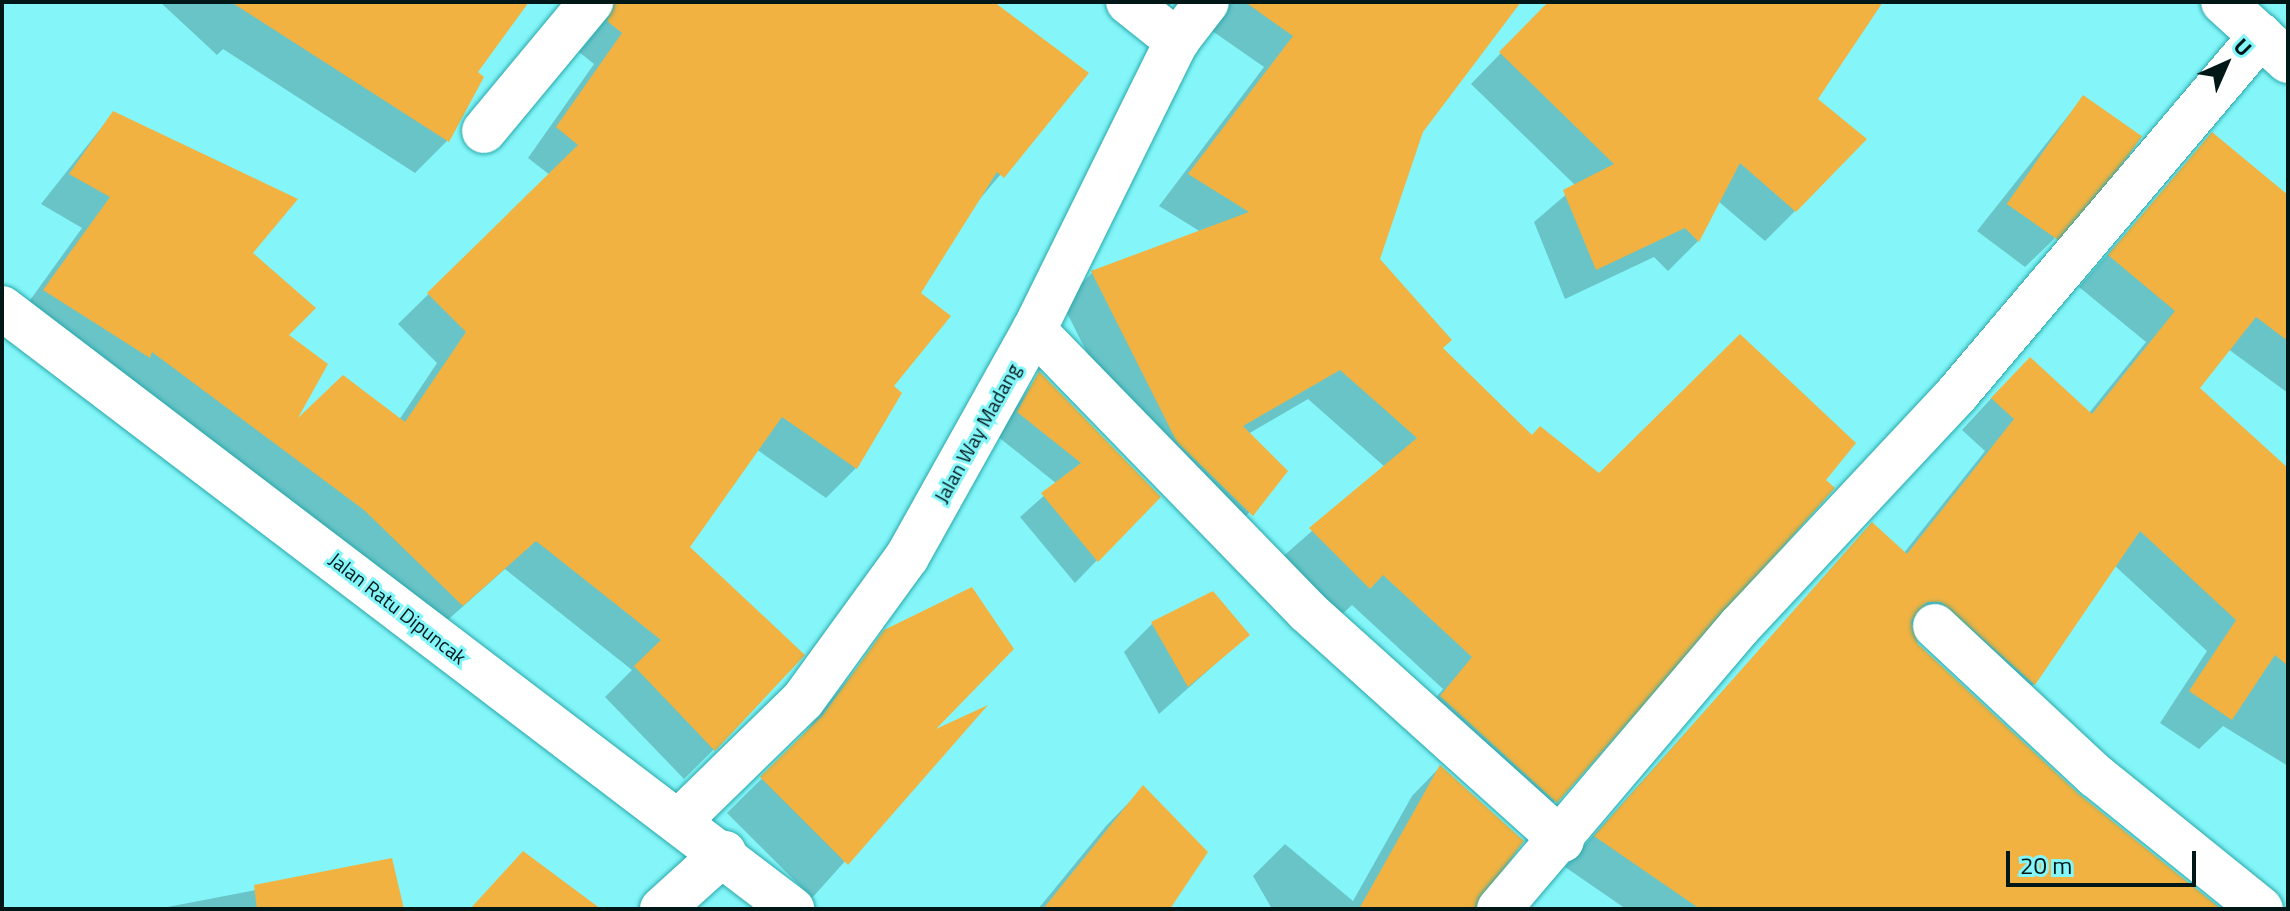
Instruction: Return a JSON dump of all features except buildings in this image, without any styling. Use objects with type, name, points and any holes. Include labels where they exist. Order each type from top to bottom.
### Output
[{"type":"street","points":[[484,131],[591,2]]},
{"type":"street","points":[[1128,2],[1177,41]]},
{"type":"street","name":"Jalan Way Madang","points":[[681,819],[825,674],[907,557],[1034,330],[1177,41],[1207,2]]},
{"type":"street","points":[[1499,909],[1562,841],[1740,626],[2275,49],[2223,2]]},
{"type":"street","name":"Jalan Ratu Dipuncak","points":[[2,308],[681,819],[792,909]]},
{"type":"street","points":[[1034,330],[1307,611],[1562,841]]},
{"type":"street","points":[[1935,626],[2096,776],[2261,909]]},
{"type":"street","points":[[662,909],[724,853]]}]
